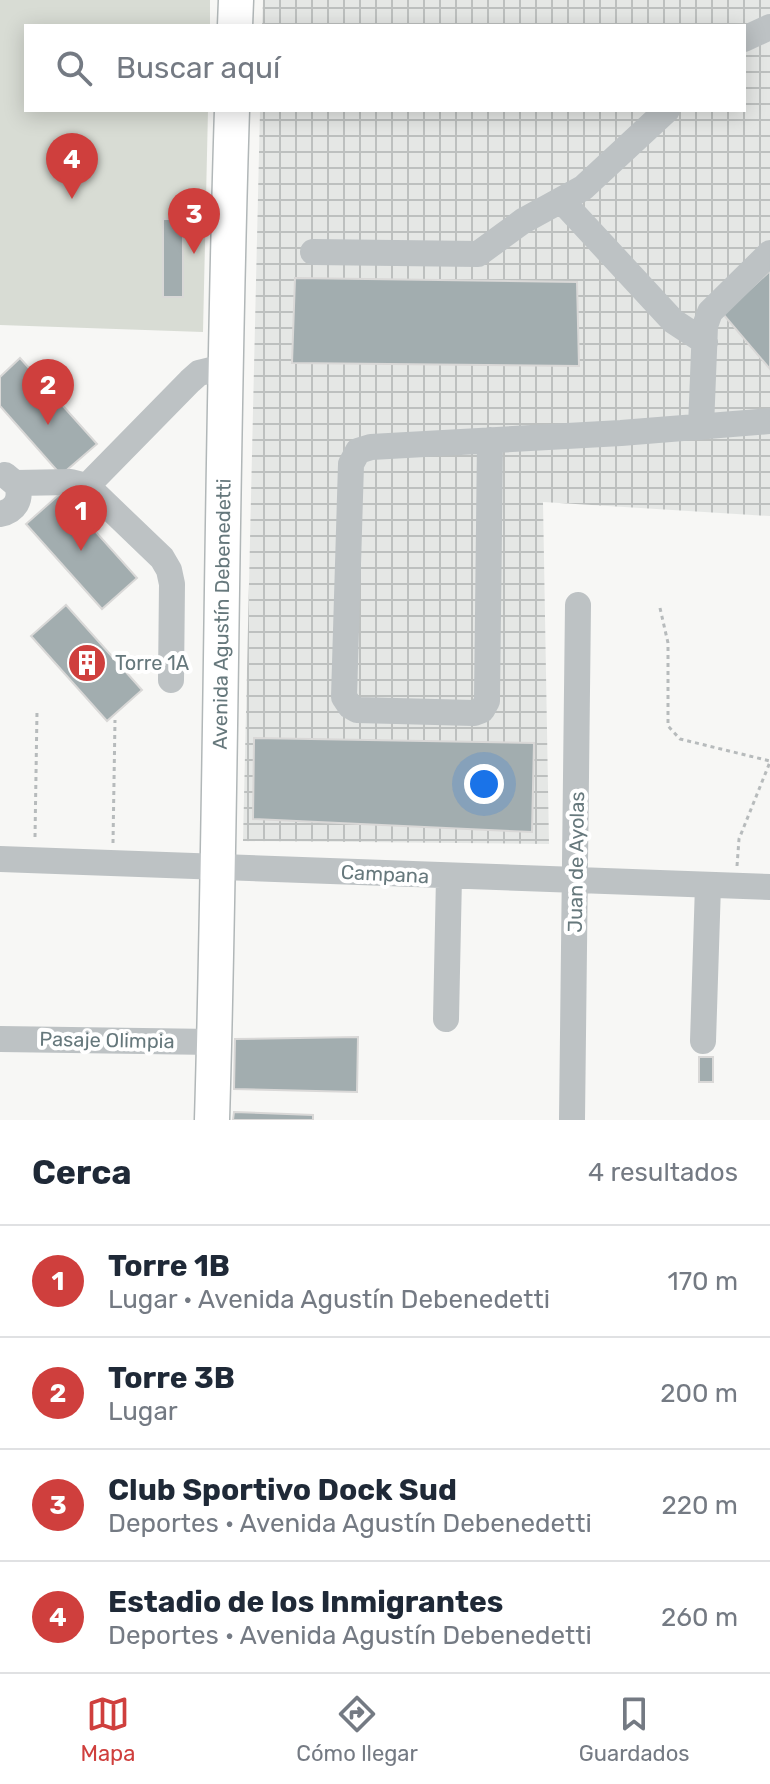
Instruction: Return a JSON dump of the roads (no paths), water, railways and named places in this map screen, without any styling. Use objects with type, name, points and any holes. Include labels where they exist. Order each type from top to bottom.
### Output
[{"type":"main road","points":[[235,24],[236,0]]},
{"type":"main road","name":"Avenida Agustín Debenedetti","points":[[212,1120],[219,866],[224,367],[232,112]]},
{"type":"street","points":[[746,38],[770,27]]},
{"type":"street","points":[[313,252],[478,254],[523,221],[595,178],[665,112]]},
{"type":"street","points":[[561,200],[673,321],[705,342]]},
{"type":"street","points":[[701,427],[705,326],[710,312],[770,253]]},
{"type":"street","points":[[87,486],[199,373],[224,367]]},
{"type":"street","points":[[490,440],[487,701],[482,710],[474,713],[357,710],[344,697],[351,464],[358,451],[371,447],[770,421]]},
{"type":"street","points":[[8,479],[71,482],[87,486],[162,558],[172,584],[171,680]]},
{"type":"street","points":[[0,514],[17,504],[19,491],[8,479]]},
{"type":"street","name":"Juan de Ayolas","points":[[572,1120],[578,605]]},
{"type":"street","name":"Campana","points":[[0,859],[770,887]]},
{"type":"street","points":[[446,1019],[449,877]]},
{"type":"street","points":[[703,1041],[708,885]]},
{"type":"street","name":"Pasaje Olimpia","points":[[0,1039],[214,1042]]},
{"type":"place","name":"Estadio de los Inmigrantes","points":[[72,199]]},
{"type":"place","name":"Club Sportivo Dock Sud","points":[[194,254]]},
{"type":"place","name":"Torre 3B","points":[[48,425]]},
{"type":"place","name":"Torre 1B","points":[[81,551]]},
{"type":"place","name":"Torre 1A","points":[[87,663]]}]
